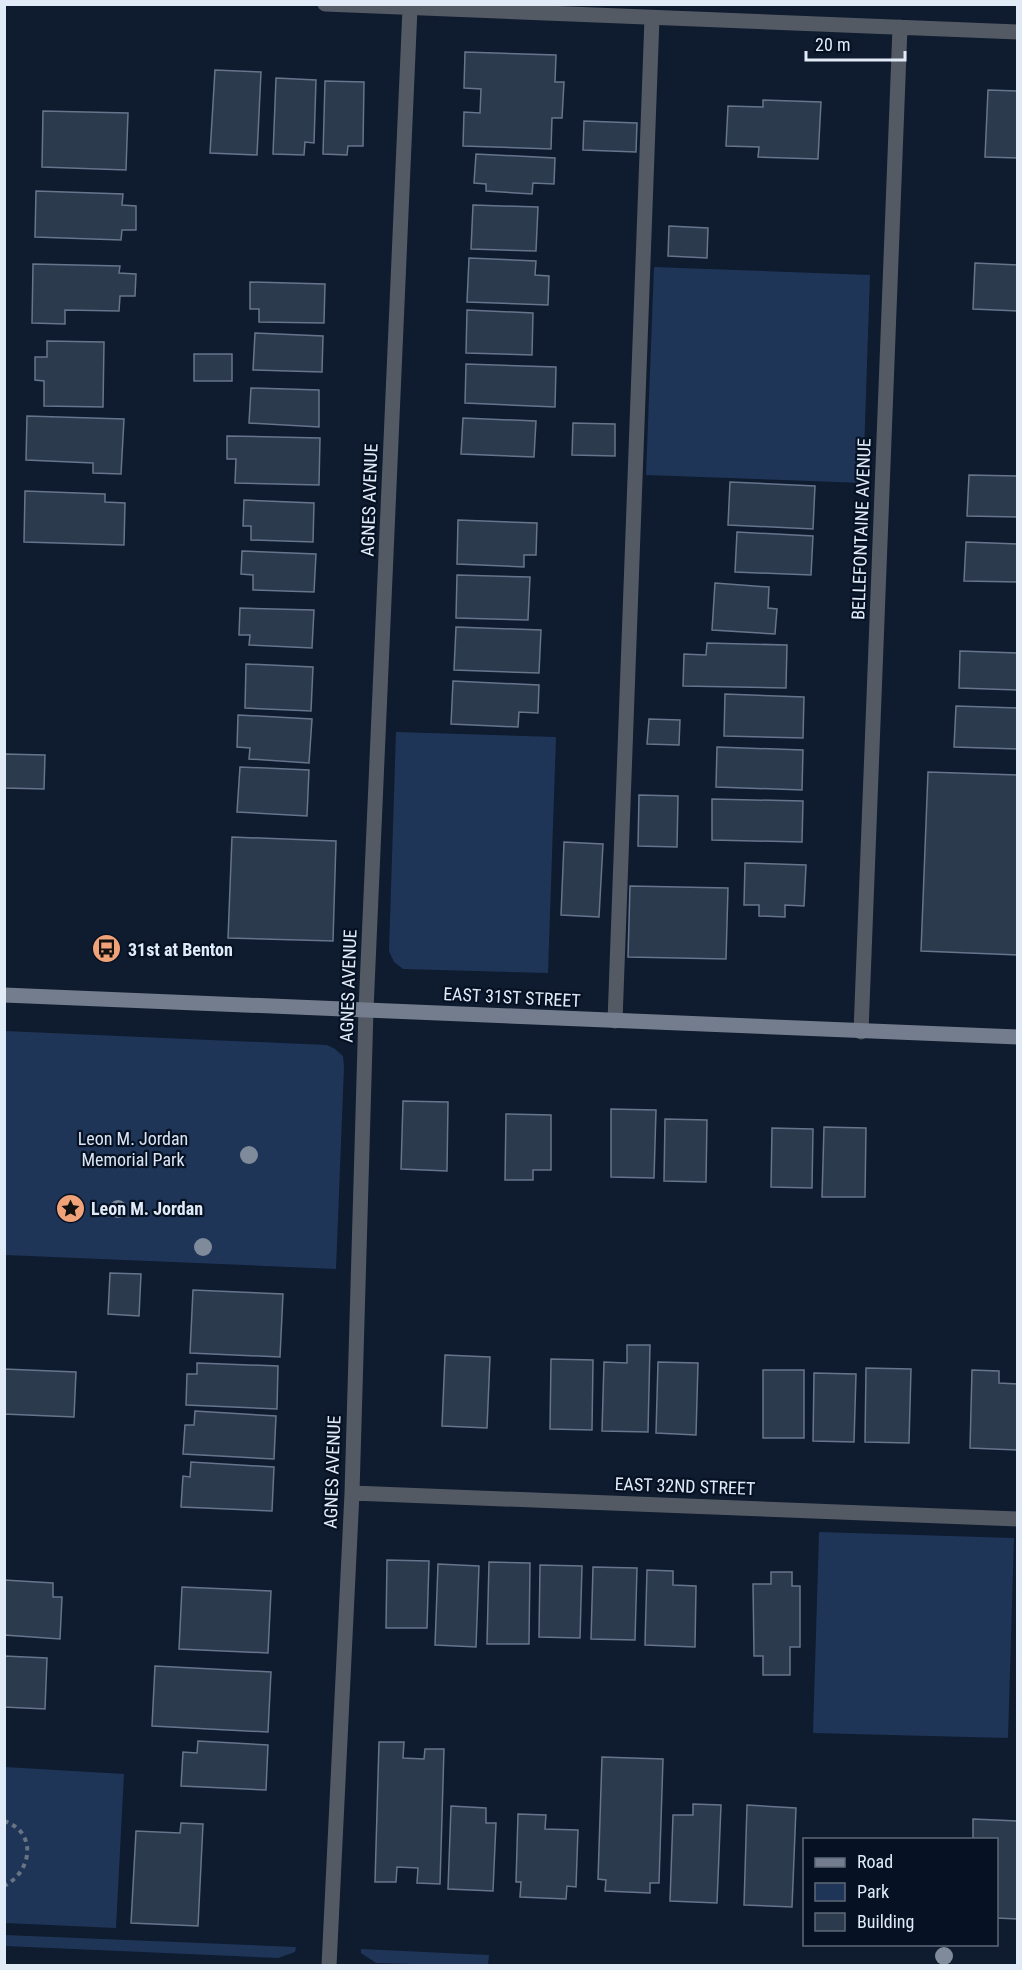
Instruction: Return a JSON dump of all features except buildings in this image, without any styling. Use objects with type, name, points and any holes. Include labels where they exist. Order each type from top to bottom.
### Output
[{"type":"main road","name":"EAST 31ST STREET","points":[[4,995],[1017,1037]]},
{"type":"street","points":[[325,4],[1017,32]]},
{"type":"street","name":"AGNES AVENUE","points":[[329,1965],[352,1493],[366,1010],[410,8]]},
{"type":"street","points":[[615,1021],[652,18]]},
{"type":"street","name":"BELLEFONTAINE AVENUE","points":[[861,1032],[900,27]]},
{"type":"street","name":"EAST 32ND STREET","points":[[352,1493],[1017,1519]]},
{"type":"path","points":[[4,1821],[19,1830],[27,1851],[22,1872],[15,1880],[4,1886]]},
{"type":"green space","points":[[654,267],[870,275],[863,483],[646,475]]},
{"type":"green space","points":[[396,732],[556,737],[548,973],[403,969],[394,962],[389,951]]},
{"type":"green space","name":"Leon M. Jordan Memorial Park","points":[[5,1031],[327,1045],[335,1049],[343,1056],[344,1067],[336,1269],[5,1255]]},
{"type":"green space","points":[[819,1532],[1014,1538],[1008,1738],[813,1733]]},
{"type":"green space","points":[[5,1767],[124,1774],[116,1928],[5,1923]]},
{"type":"green space","points":[[5,1935],[296,1947],[295,1952],[278,1958],[5,1946]]},
{"type":"green space","points":[[361,1949],[489,1955],[488,1966],[376,1963],[361,1953]]},
{"type":"place","name":"31st at Benton","points":[[107,949]]},
{"type":"place","name":"Leon M. Jordan","points":[[70,1208]]}]
